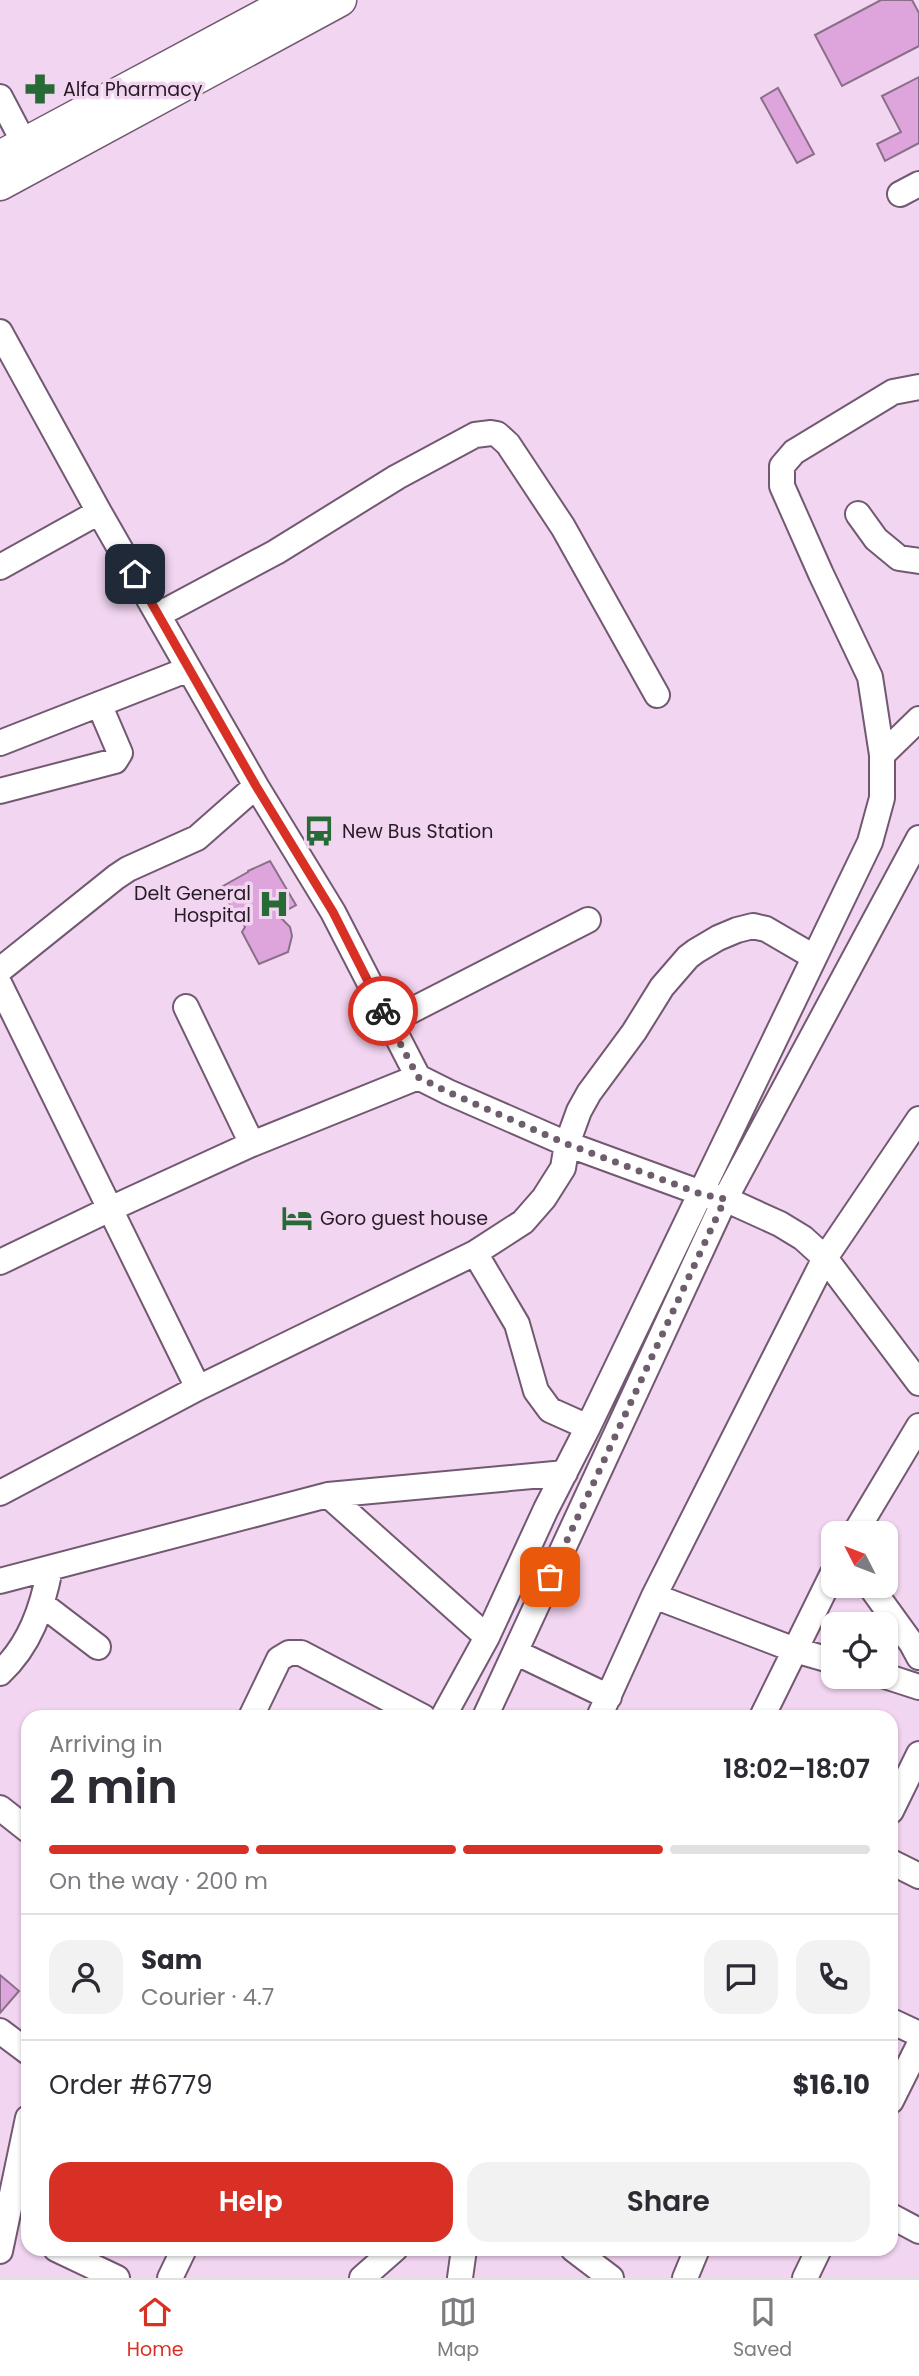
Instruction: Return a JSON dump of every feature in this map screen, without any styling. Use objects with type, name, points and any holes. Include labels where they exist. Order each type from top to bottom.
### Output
[{"type":"main road","points":[[0,184],[20,155],[293,0]]},
{"type":"main road","points":[[20,155],[340,0]]},
{"type":"street","points":[[0,97],[20,155]]},
{"type":"street","points":[[0,332],[99,512],[256,786],[333,912],[418,1077],[567,1144],[713,1196],[780,1224],[803,1238],[825,1258],[916,1374]]},
{"type":"street","points":[[488,1710],[713,1196],[814,957],[870,842],[882,799],[882,755],[870,677],[782,486],[782,466],[794,452],[893,392],[919,387]]},
{"type":"street","points":[[158,615],[276,552],[397,477],[475,435],[491,433],[497,434],[508,444],[562,527],[657,695]]},
{"type":"street","points":[[0,567],[99,512]]},
{"type":"street","points":[[858,514],[876,538],[899,558],[919,561]]},
{"type":"street","points":[[0,743],[189,669]]},
{"type":"street","points":[[0,790],[115,761],[120,753],[99,704]]},
{"type":"street","points":[[882,755],[919,719]]},
{"type":"street","points":[[198,1388],[1,983],[116,877],[197,838],[256,786]]},
{"type":"street","points":[[447,1710],[487,1637],[546,1509],[588,1427],[713,1196],[919,838]]},
{"type":"street","points":[[389,1023],[588,919]]},
{"type":"street","points":[[0,1493],[198,1388],[475,1253],[523,1222],[544,1198],[563,1168],[567,1144],[589,1093],[634,1032],[662,988],[688,957],[718,938],[753,926],[766,929],[814,957]]},
{"type":"street","points":[[186,1007],[252,1144]]},
{"type":"street","points":[[0,1262],[252,1144],[418,1077]]},
{"type":"street","points":[[603,1710],[654,1596],[825,1258],[919,1119]]},
{"type":"street","points":[[475,1253],[517,1324],[536,1391],[550,1410],[588,1427]]},
{"type":"street","points":[[862,1521],[919,1426]]},
{"type":"street","points":[[0,1581],[328,1495],[565,1473]]},
{"type":"street","points":[[328,1495],[487,1637]]},
{"type":"street","points":[[0,1673],[27,1640],[43,1605],[50,1569]]},
{"type":"street","points":[[654,1596],[821,1658]]},
{"type":"street","points":[[765,1710],[821,1597]]},
{"type":"street","points":[[879,1598],[919,1657]]},
{"type":"street","points":[[43,1605],[97,1647]]},
{"type":"street","points":[[515,1652],[602,1710]]},
{"type":"street","points":[[254,1710],[279,1659],[289,1653],[301,1653],[410,1710]]},
{"type":"street","points":[[898,1680],[919,1687]]},
{"type":"street","points":[[898,1801],[913,1779],[919,1754]]},
{"type":"street","points":[[1,1812],[21,1825]]},
{"type":"street","points":[[898,1866],[919,1876]]},
{"type":"street","points":[[898,2024],[919,2034]]},
{"type":"street","points":[[0,2031],[21,2047]]},
{"type":"street","points":[[898,2088],[919,2045]]},
{"type":"street","points":[[0,2251],[17,2230],[21,2190]]},
{"type":"street","points":[[898,2220],[919,2231]]},
{"type":"street","points":[[71,2256],[117,2278]]},
{"type":"street","points":[[170,2278],[181,2256]]},
{"type":"street","points":[[362,2278],[388,2256]]},
{"type":"street","points":[[460,2278],[463,2256]]},
{"type":"street","points":[[582,2256],[611,2278]]},
{"type":"street","points":[[685,2278],[694,2256]]},
{"type":"street","points":[[805,2278],[816,2256]]},
{"type":"building","points":[[881,0],[912,0],[919,13],[919,46],[842,86],[815,35]]},
{"type":"building","points":[[919,77],[919,143],[885,161],[877,144],[901,132],[882,96]]},
{"type":"building","points":[[778,88],[814,154],[797,163],[761,98]]},
{"type":"building","points":[[270,861],[296,905],[278,915],[290,927],[292,936],[288,952],[259,964],[242,932],[245,927],[227,900],[231,897],[223,886]]},
{"type":"building","points":[[0,1975],[19,1991],[0,2013]]},
{"type":"way so far","points":[[383,1011],[418,1077],[567,1144],[701,1194],[725,1199],[550,1577]]},
{"type":"place","name":"Alfa Pharmacy","points":[[40,89]]},
{"type":"place","name":"New Bus Station","points":[[319,831]]},
{"type":"place","name":"Delt General Hospital","points":[[274,904]]},
{"type":"place","name":"Goro guest house","points":[[297,1218]]},
{"type":"route","points":[[135,574],[256,786],[333,912],[383,1011]]}]
